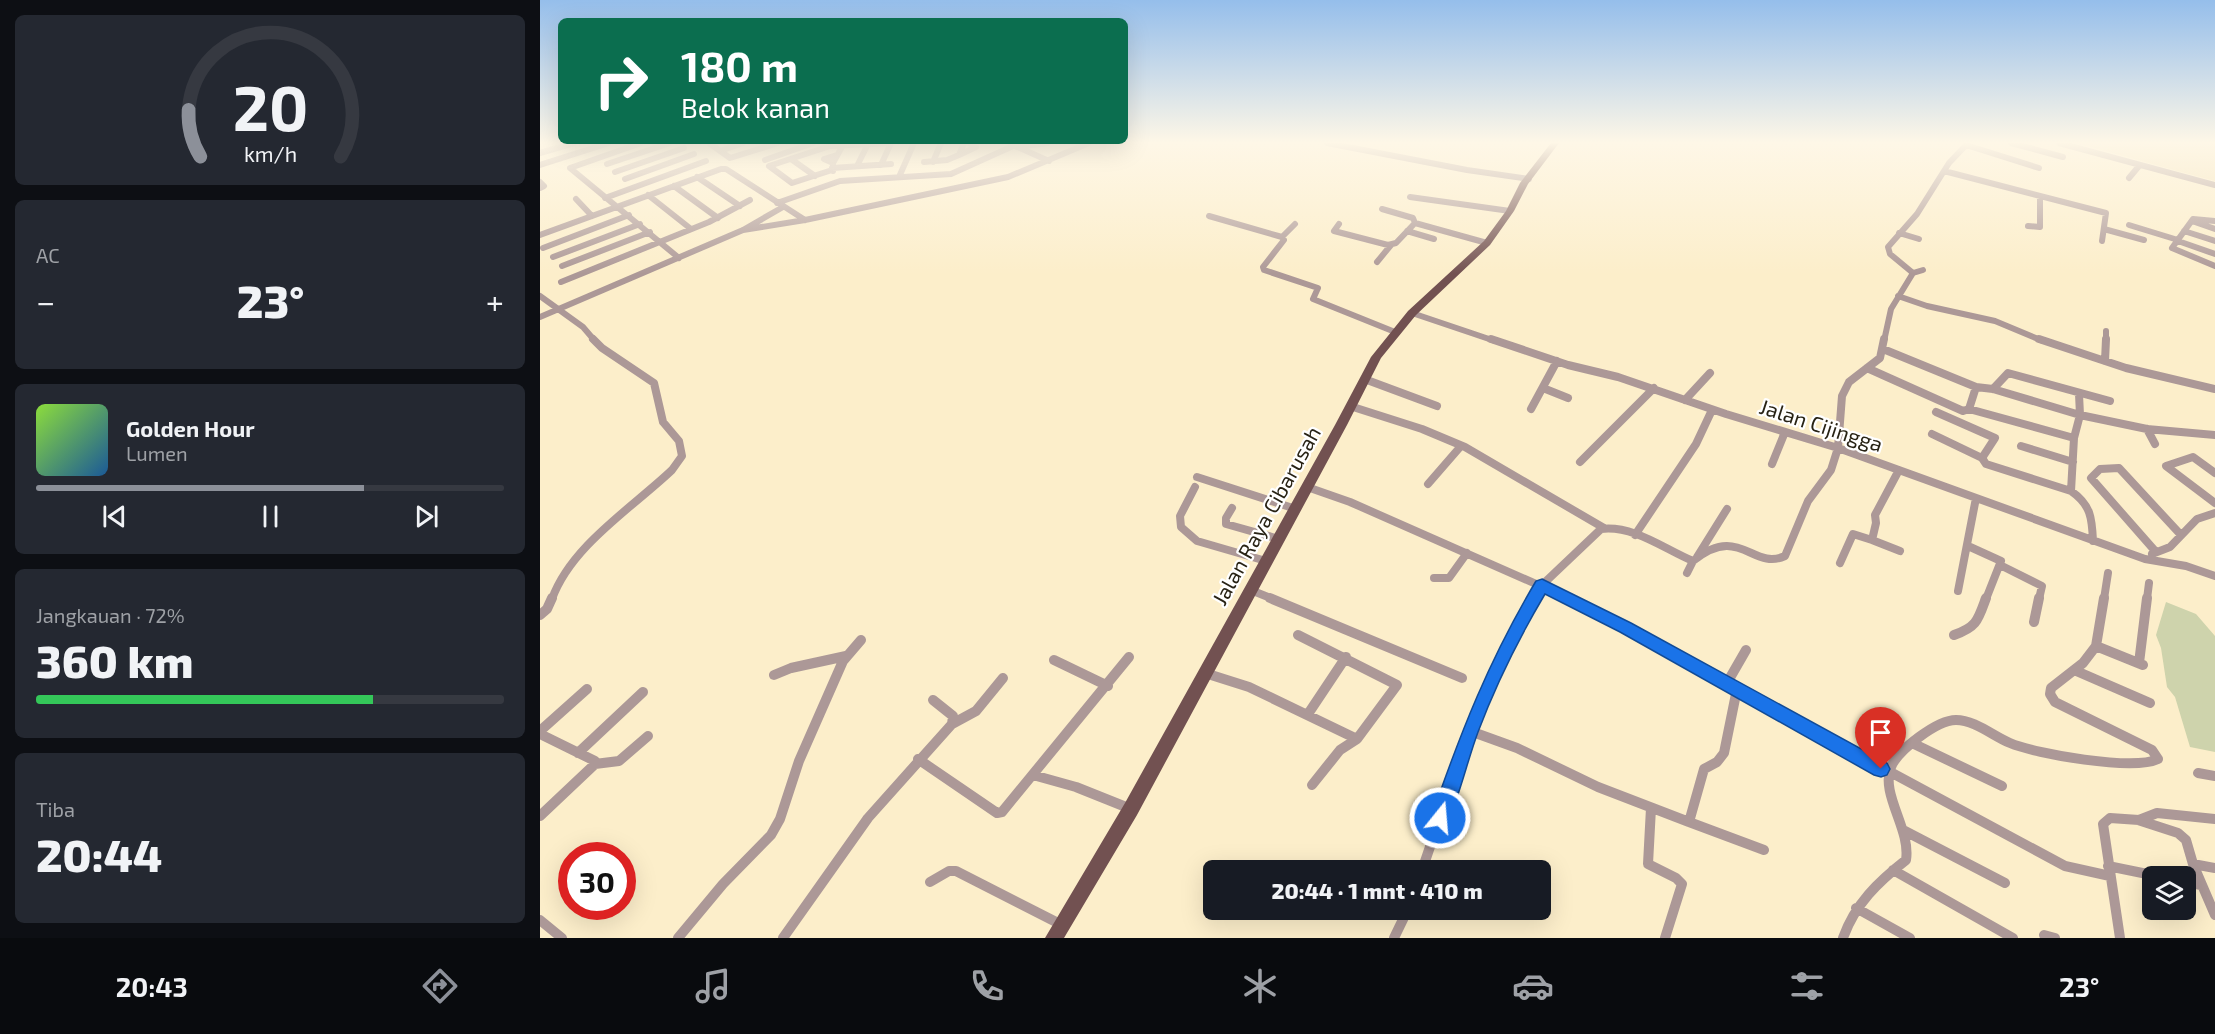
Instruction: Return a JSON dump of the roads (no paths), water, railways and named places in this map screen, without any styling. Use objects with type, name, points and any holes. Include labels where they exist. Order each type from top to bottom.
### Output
[{"type":"main road","name":"Jalan Raya Cibarusah","points":[[1054,938],[1134,810],[1376,357],[1413,313],[1487,243],[1510,211],[1523,187]]},
{"type":"main road","name":"Jalan Raya Cibarusah","points":[[1060,931],[1131,809],[1310,488],[1384,349],[1413,313],[1489,244],[1512,212],[1524,187]]},
{"type":"street","points":[[592,187],[679,258]]},
{"type":"street","points":[[605,198],[634,187]]},
{"type":"street","points":[[540,235],[672,187]]},
{"type":"street","points":[[675,187],[718,218]]},
{"type":"street","points":[[711,187],[740,206]]},
{"type":"street","points":[[753,187],[805,220]]},
{"type":"street","points":[[540,317],[743,230],[780,205],[826,187]]},
{"type":"street","points":[[743,230],[805,220],[966,187]]},
{"type":"street","points":[[1913,273],[1888,250],[1899,233],[1917,214],[1934,187]]},
{"type":"street","points":[[2002,187],[2106,213],[2102,241]]},
{"type":"street","points":[[648,195],[691,229]]},
{"type":"street","points":[[1410,197],[1510,211]]},
{"type":"street","points":[[2028,226],[2040,227],[2040,197]]},
{"type":"street","points":[[576,199],[592,216]]},
{"type":"street","points":[[561,282],[718,218],[750,200]]},
{"type":"street","points":[[1382,208],[1413,218],[1415,223],[1487,243]]},
{"type":"street","points":[[573,277],[542,247],[629,215]]},
{"type":"street","points":[[1209,216],[1282,237]]},
{"type":"street","points":[[2174,250],[2172,247],[2196,218],[2215,221]]},
{"type":"street","points":[[2192,221],[2215,229]]},
{"type":"street","points":[[1377,262],[1391,245],[1415,223]]},
{"type":"street","points":[[553,257],[640,224]]},
{"type":"street","points":[[1282,237],[1295,224]]},
{"type":"street","points":[[1339,224],[1335,231],[1391,245]]},
{"type":"street","points":[[2129,225],[2215,254]]},
{"type":"street","points":[[2104,228],[2144,240]]},
{"type":"street","points":[[1407,231],[1434,239]]},
{"type":"street","points":[[2184,231],[2215,241]]},
{"type":"street","points":[[562,266],[650,232]]},
{"type":"street","points":[[1899,233],[1919,239]]},
{"type":"street","points":[[1282,237],[1284,240],[1263,267],[1264,270],[1318,288],[1313,299],[1395,332]]},
{"type":"street","points":[[2167,256],[2174,250]]},
{"type":"street","points":[[2174,250],[2215,266]]},
{"type":"street","points":[[1695,559],[1714,547],[1725,545],[1773,560],[1784,558],[1808,501],[1831,470],[1838,448],[1842,396],[1849,382],[1880,358],[1886,329],[1898,296],[1913,273],[1923,270]]},
{"type":"street","points":[[540,296],[556,311],[583,327],[594,342],[654,382],[658,389],[662,420],[666,428],[677,438],[682,455],[674,468],[640,496],[593,542],[556,589],[550,607],[540,615]]},
{"type":"street","points":[[1898,296],[1927,306],[1995,321],[2029,336],[2105,361],[2215,389]]},
{"type":"street","name":"Jalan Cijingga","points":[[1413,313],[1557,361],[1654,388],[1712,410],[1838,448],[2145,559],[2186,566],[2215,576]]},
{"type":"street","points":[[2105,361],[2106,331]]},
{"type":"street","points":[[1883,349],[1976,387],[1993,389],[2080,415],[2147,429],[2215,435]]},
{"type":"street","points":[[1532,409],[1557,361]]},
{"type":"street","points":[[1867,368],[1961,410],[1969,409],[2074,438]]},
{"type":"street","points":[[1685,400],[1710,373]]},
{"type":"street","points":[[1993,389],[2008,373],[2110,401]]},
{"type":"street","points":[[1367,380],[1437,406]]},
{"type":"street","points":[[1969,409],[1976,387]]},
{"type":"street","points":[[1543,388],[1568,398]]},
{"type":"street","points":[[1580,462],[1654,388]]},
{"type":"street","points":[[2071,491],[2074,438],[2080,415],[2079,394]]},
{"type":"street","points":[[1353,407],[1461,446],[1604,528],[1635,535],[1695,559]]},
{"type":"street","points":[[1635,535],[1696,444],[1712,410]]},
{"type":"street","points":[[1936,412],[1995,438],[1982,458]]},
{"type":"street","points":[[2147,429],[2155,444]]},
{"type":"street","points":[[1772,464],[1785,432]]},
{"type":"street","points":[[1932,434],[1982,458],[1991,467],[2071,491],[2088,503],[2092,509],[2093,541]]},
{"type":"street","points":[[1428,484],[1461,446]]},
{"type":"street","points":[[2021,446],[2073,462]]},
{"type":"street","points":[[2215,473],[2193,457],[2166,466],[2215,503]]},
{"type":"street","points":[[2156,552],[2091,478],[2100,469],[2119,468],[2181,536]]},
{"type":"street","points":[[1872,540],[1876,522],[1875,515],[1899,470]]},
{"type":"street","points":[[1197,477],[1296,509]]},
{"type":"street","points":[[1195,487],[1180,516],[1181,527],[1197,541],[1266,561]]},
{"type":"street","points":[[1310,488],[1350,502],[1542,585],[2065,866],[2142,874]]},
{"type":"street","points":[[1958,591],[1976,498]]},
{"type":"street","points":[[1232,508],[1226,518],[1226,524],[1279,539]]},
{"type":"street","points":[[1687,573],[1727,509]]},
{"type":"street","points":[[2145,559],[2170,547],[2197,519],[2215,513]]},
{"type":"street","points":[[1425,860],[1470,731],[1514,633],[1542,585],[1604,528]]},
{"type":"street","points":[[1840,563],[1853,534],[1900,551]]},
{"type":"street","points":[[1954,634],[1969,630],[1977,622],[2000,565],[2000,559],[1968,546]]},
{"type":"street","points":[[1434,578],[1449,578],[1467,553]]},
{"type":"street","points":[[2000,565],[2042,586],[2034,622]]},
{"type":"street","points":[[1843,938],[1856,908],[1908,855],[1890,785],[1891,766],[1912,743],[1946,721],[1964,722],[2012,744],[2058,757],[2091,761],[2158,759],[2152,750],[2051,698],[2051,688],[2074,670],[2096,646],[2108,573]]},
{"type":"street","points":[[2096,646],[2141,664],[2149,583]]},
{"type":"street","points":[[1255,585],[1462,678]]},
{"type":"street","points":[[1298,635],[1346,657],[1397,685],[1357,739],[1340,750],[1312,785]]},
{"type":"street","points":[[678,938],[723,884],[771,835],[783,811],[800,761],[830,687],[846,656],[861,640]]},
{"type":"street","points":[[1689,822],[1704,769],[1717,762],[1724,753],[1732,686],[1746,650]]},
{"type":"street","points":[[774,675],[792,668],[846,656]]},
{"type":"street","points":[[918,759],[999,813],[1004,810],[1130,657]]},
{"type":"street","points":[[1308,714],[1346,657]]},
{"type":"street","points":[[1054,660],[1108,686]]},
{"type":"street","points":[[2074,670],[2150,703]]},
{"type":"street","points":[[1208,674],[1249,687],[1357,739]]},
{"type":"street","points":[[783,938],[868,818],[918,759],[952,724],[976,711],[1003,678]]},
{"type":"street","points":[[587,689],[541,735],[595,764]]},
{"type":"street","points":[[578,753],[643,692]]},
{"type":"street","points":[[933,700],[951,713],[954,719],[952,724]]},
{"type":"street","points":[[1470,731],[1508,744],[1598,788],[1764,850]]},
{"type":"street","points":[[540,816],[595,764],[619,761],[648,736]]},
{"type":"street","points":[[1912,743],[2002,786]]},
{"type":"street","points":[[2198,773],[2215,776]]},
{"type":"street","points":[[1033,775],[1067,783],[1131,809]]},
{"type":"street","points":[[1651,808],[1648,864],[1676,878],[1682,884],[1665,938]]},
{"type":"street","points":[[2138,820],[2157,813],[2196,815],[2215,819]]},
{"type":"street","points":[[2120,938],[2103,824],[2104,820],[2109,818],[2138,820],[2182,836],[2215,915]]},
{"type":"street","points":[[1903,830],[2005,883]]},
{"type":"street","points":[[2193,864],[2215,868]]},
{"type":"street","points":[[930,882],[950,870],[956,872],[1060,931]]},
{"type":"street","points":[[1893,870],[2013,938]]},
{"type":"street","points":[[2196,884],[2201,885]]},
{"type":"street","points":[[1856,908],[1910,938]]},
{"type":"street","points":[[540,920],[562,938]]},
{"type":"street","points":[[1394,938],[1403,920]]}]
